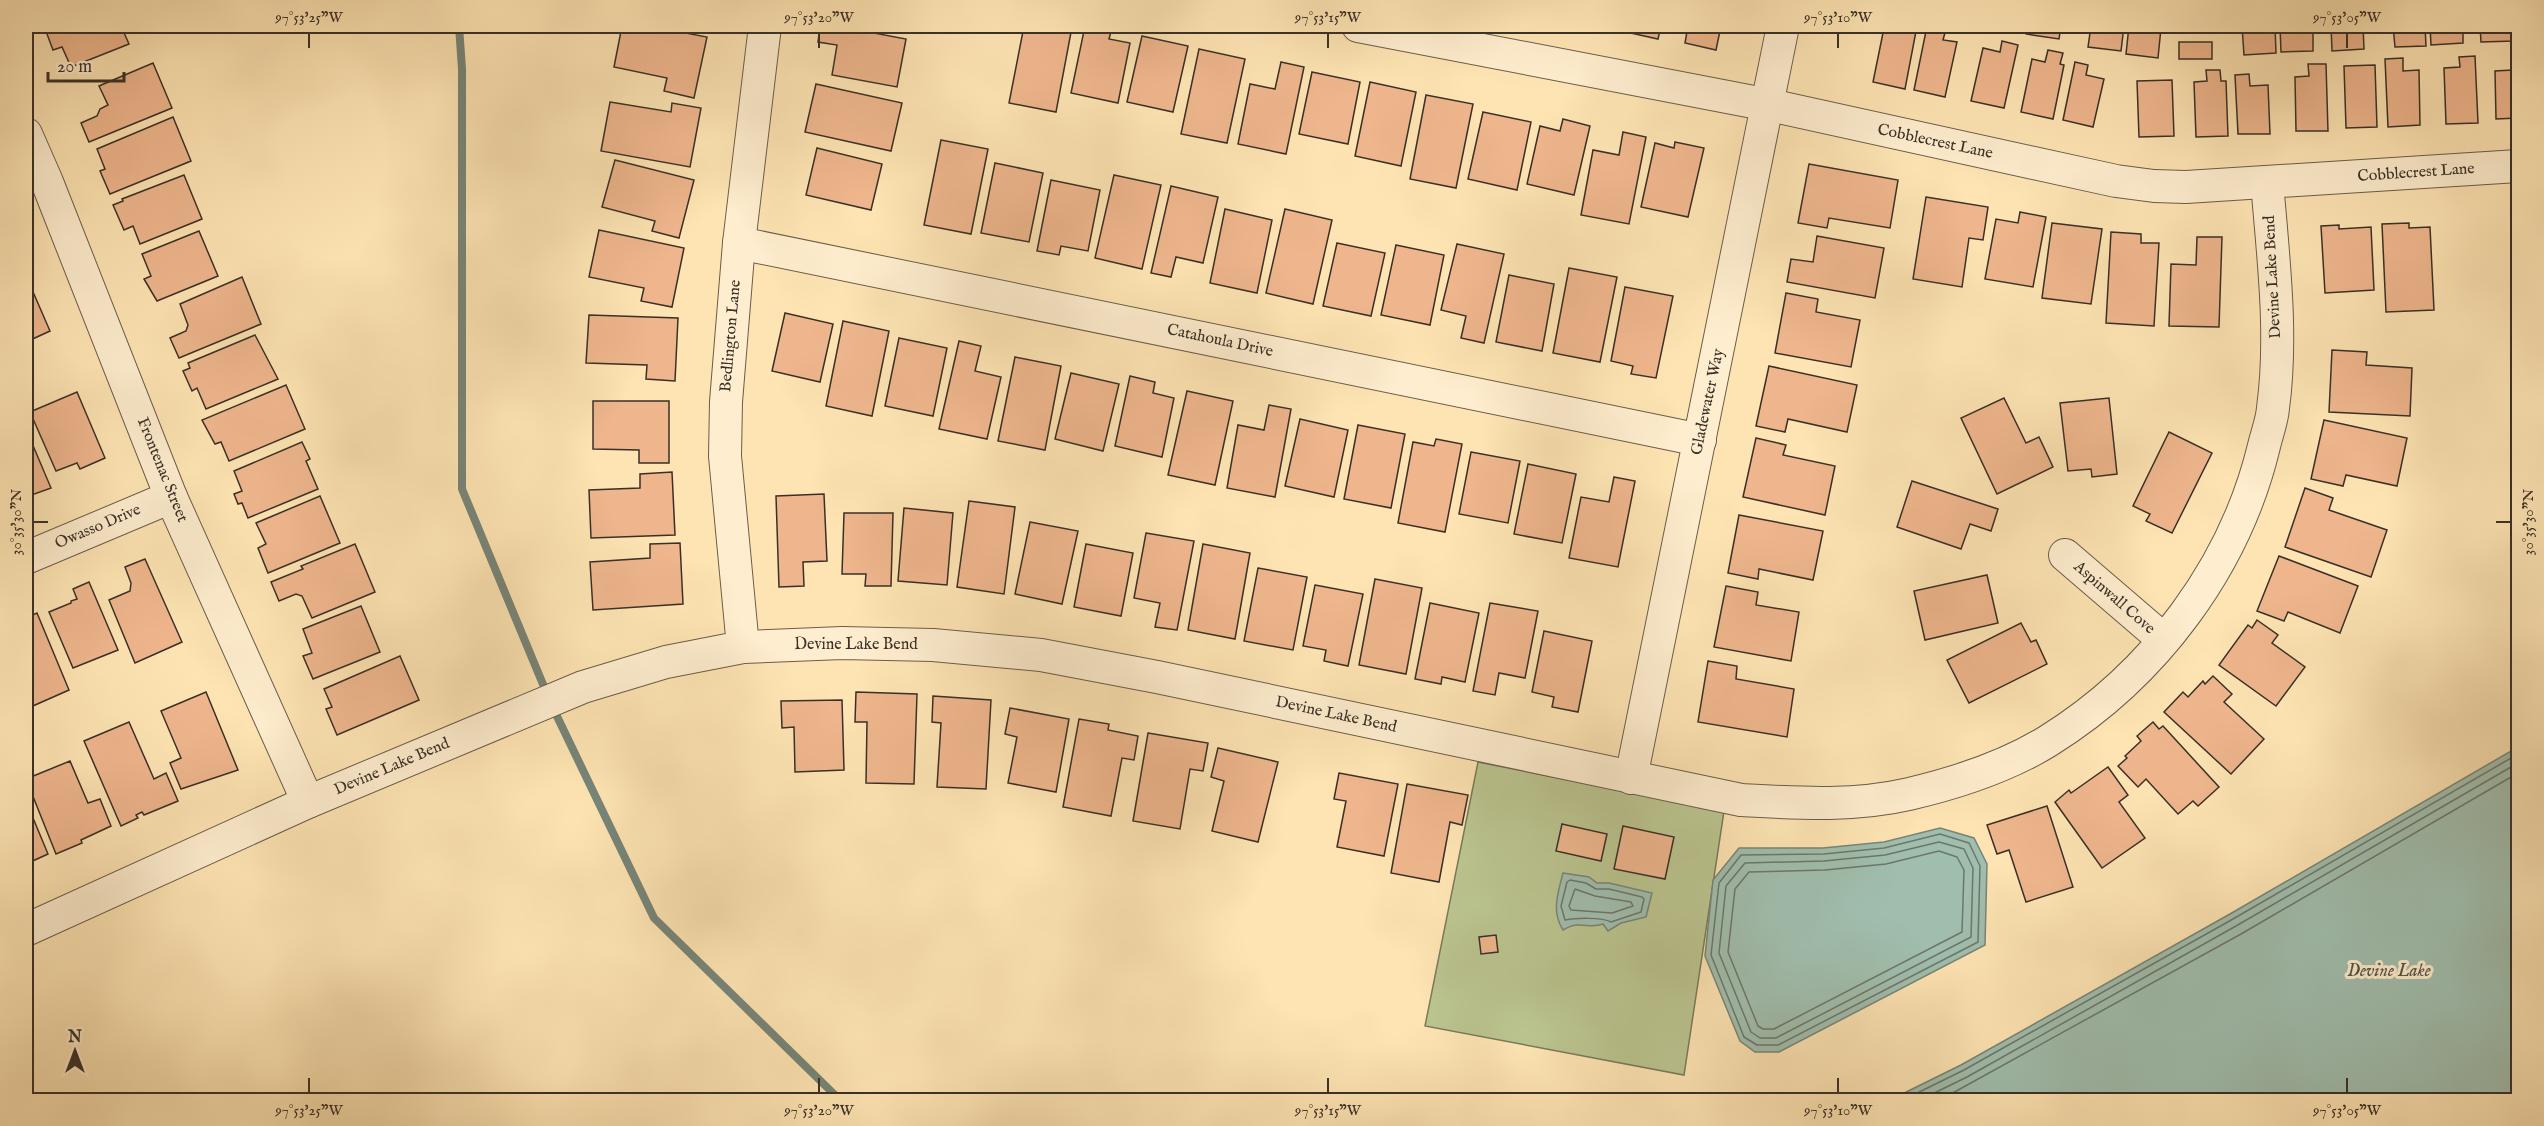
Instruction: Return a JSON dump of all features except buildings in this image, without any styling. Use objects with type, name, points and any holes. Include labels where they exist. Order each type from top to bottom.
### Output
[{"type":"street","name":"Bedlington Lane","points":[[743,647],[725,456],[726,402],[739,243],[765,26]]},
{"type":"street","name":"Cobblecrest Lane","points":[[1358,26],[1769,105],[2116,182],[2186,187],[2518,166]]},
{"type":"street","name":"Gladewater Way","points":[[1631,778],[1769,105],[1783,26]]},
{"type":"street","name":"Frontenac Street","points":[[26,134],[36,186],[308,802]]},
{"type":"street","name":"Devine Lake Bend","points":[[26,930],[308,802],[583,687],[666,662],[743,647],[842,643],[933,645],[1041,655],[1157,677],[1741,800],[1827,804],[1907,795],[1986,772],[2047,742],[2109,698],[2164,640],[2198,597],[2241,521],[2260,463],[2273,408],[2277,319],[2268,182]]},
{"type":"street","name":"Catahoula Drive","points":[[739,243],[1700,440]]},
{"type":"street","name":"Owasso Drive","points":[[26,558],[171,496]]},
{"type":"street","name":"Aspinwall Cove","points":[[2065,555],[2164,640]]},
{"type":"green space","points":[[1478,762],[1724,811],[1684,1075],[1425,1026]]},
{"type":"water","name":"Devine Lake","points":[[2518,747],[2518,1100],[1890,1100],[1961,1065],[2230,914]]},
{"type":"water","points":[[1940,828],[1974,838],[1987,864],[1985,945],[1779,1052],[1755,1052],[1740,1041],[1705,956],[1713,880],[1739,848],[1823,848],[1884,842]]},
{"type":"water","points":[[1563,873],[1589,877],[1597,883],[1609,883],[1652,893],[1646,917],[1621,923],[1608,931],[1603,924],[1575,925],[1563,930],[1556,909]]},
{"type":"waterway","points":[[459,26],[462,69],[462,489],[547,694]]},
{"type":"waterway","points":[[553,708],[654,918],[840,1100]]}]
